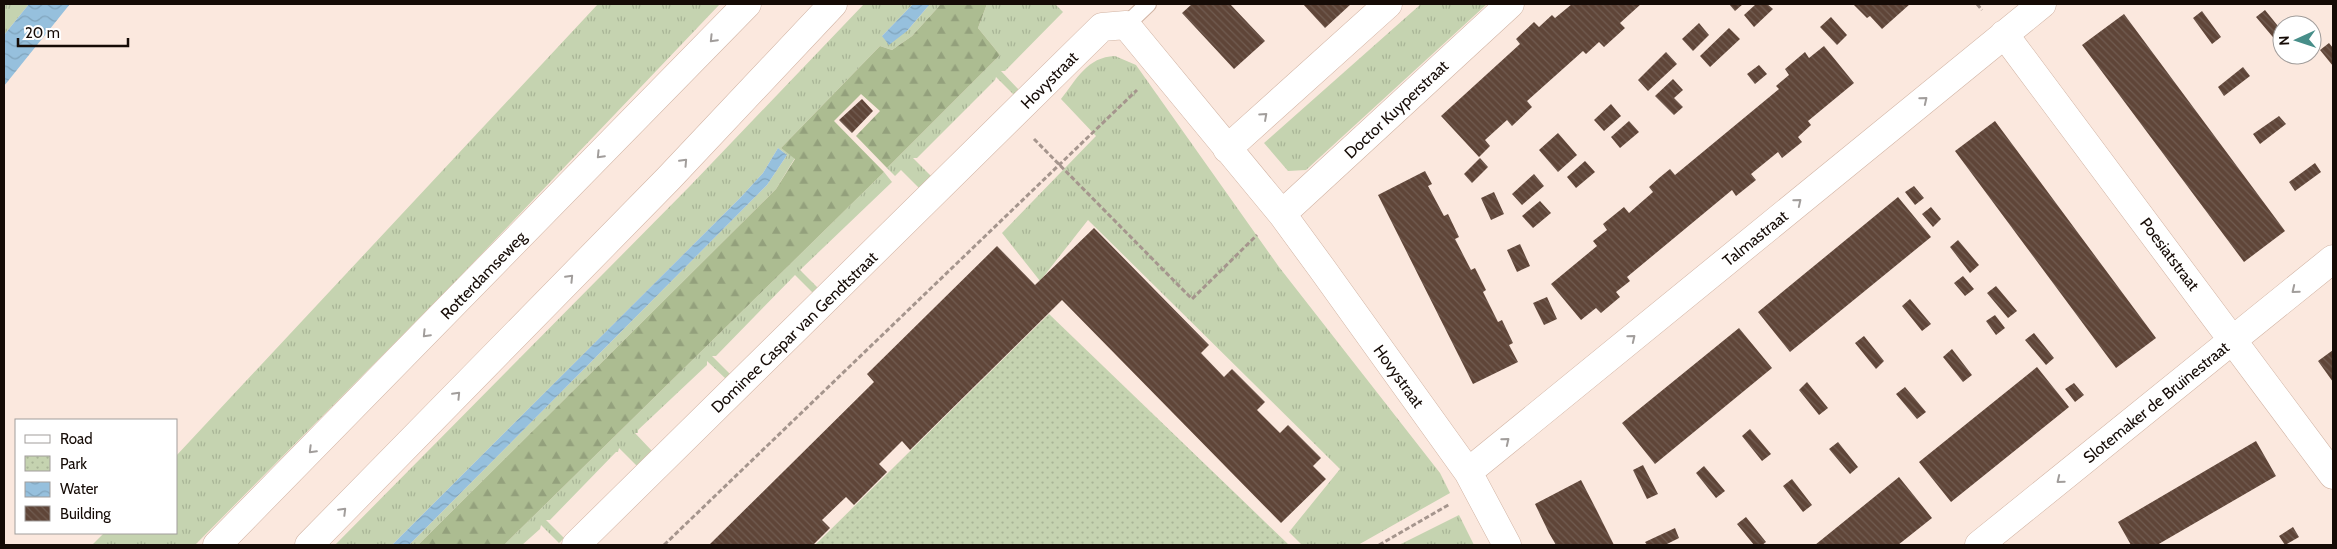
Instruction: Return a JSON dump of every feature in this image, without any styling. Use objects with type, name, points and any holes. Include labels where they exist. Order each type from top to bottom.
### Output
[{"type":"street","name":"Rotterdamseweg","points":[[218,545],[747,4]]},
{"type":"street","points":[[309,545],[669,178],[833,4]]},
{"type":"street","points":[[1227,149],[1388,4]]},
{"type":"street","name":"Doctor Kuyperstraat","points":[[1282,214],[1510,4]]},
{"type":"street","name":"Talmastraat","points":[[1468,472],[2042,4]]},
{"type":"street","name":"Hovystraat","points":[[1012,118],[1102,26],[1126,25],[1282,214],[1468,472],[1507,545]]},
{"type":"street","name":"Poesiatstraat","points":[[2004,34],[2234,339],[2333,476]]},
{"type":"street","name":"Dominee Caspar van Gendtstraat","points":[[576,545],[1012,118]]},
{"type":"street","name":"Slotemaker de Bruïnestraat","points":[[1978,545],[2333,259]]},
{"type":"lane","points":[[1126,25],[1148,4]]},
{"type":"path","points":[[664,545],[1161,67]]},
{"type":"path","name":"Hovystraat","points":[[1012,118],[1192,299],[1247,244],[1282,214]]},
{"type":"path","points":[[1379,545],[1453,502]]},
{"type":"green space","points":[[4,4],[29,4],[4,35]]},
{"type":"green space","points":[[598,4],[720,4],[452,285],[195,545],[92,545],[103,534],[178,534],[178,454]]},
{"type":"green space","points":[[864,4],[913,4],[882,36],[907,31],[930,4],[941,4],[912,36],[892,50],[880,46],[781,148],[795,158],[776,189],[418,545],[409,545],[767,185],[787,155],[778,148],[763,173],[740,198],[392,545],[335,545],[690,186]]},
{"type":"green space","points":[[941,4],[987,4],[978,28],[1000,55],[887,168],[856,136],[880,111],[861,94],[834,121],[884,172],[504,545],[418,545],[776,189],[795,159],[781,148],[880,46],[892,50],[912,36]]},
{"type":"green space","points":[[987,4],[1055,4],[1063,12],[1005,71],[1001,71],[1019,90],[1014,95],[996,77],[917,158],[913,158],[931,176],[919,188],[901,170],[895,176],[887,168],[1000,55],[978,28]]},
{"type":"green space","points":[[1421,4],[1487,4],[1306,170],[1288,171],[1264,143]]},
{"type":"green space","points":[[1115,56],[1136,65],[1279,267],[1440,473],[1450,493],[1358,545],[1302,545],[1289,532],[1340,469],[1088,220],[1040,281],[1002,233],[1096,136],[1061,99],[1090,65],[1105,57]]},
{"type":"green space","points":[[884,172],[892,182],[800,270],[818,288],[813,293],[795,275],[716,356],[712,356],[730,374],[726,379],[707,361],[707,365],[638,430],[638,433],[635,433],[652,451],[637,466],[619,448],[618,452],[550,520],[546,520],[564,538],[559,543],[541,525],[540,529],[522,545],[504,545]]},
{"type":"green space","points":[[1049,314],[1289,545],[815,545]]},
{"type":"green space","points":[[1459,515],[1474,545],[1399,545]]},
{"type":"water","points":[[29,4],[70,4],[4,86],[4,35]]},
{"type":"water","points":[[913,4],[930,4],[907,31],[889,45],[882,36]]},
{"type":"water","points":[[778,148],[787,155],[767,185],[409,545],[392,545],[740,198],[763,173]]},
{"type":"building","points":[[1192,4],[1230,4],[1265,41],[1234,69],[1182,13]]},
{"type":"building","points":[[1303,4],[1351,4],[1325,28]]},
{"type":"building","points":[[1572,4],[1641,4],[1620,23],[1625,28],[1604,47],[1599,42],[1586,54],[1583,51],[1527,101],[1532,107],[1512,126],[1507,120],[1485,140],[1490,146],[1479,157],[1441,116],[1520,44],[1516,39],[1534,22],[1539,27],[1552,15],[1555,18]]},
{"type":"building","points":[[1729,4],[1743,4],[1735,11]]},
{"type":"building","points":[[1756,4],[1767,4],[1773,9],[1754,27],[1744,15]]},
{"type":"building","points":[[1853,4],[1910,4],[1882,29],[1870,16],[1867,18]]},
{"type":"building","points":[[2265,10],[2272,19],[2272,36],[2256,17]]},
{"type":"building","points":[[2202,11],[2221,37],[2212,44],[2193,18]]},
{"type":"building","points":[[2124,14],[2285,231],[2244,262],[2082,45]]},
{"type":"building","points":[[1831,17],[1847,35],[1837,45],[1820,27]]},
{"type":"building","points":[[1699,23],[1709,35],[1693,51],[1682,39]]},
{"type":"building","points":[[1729,28],[1740,39],[1710,67],[1700,56]]},
{"type":"building","points":[[2329,43],[2333,48],[2333,66],[2322,52],[2322,48]]},
{"type":"building","points":[[1824,46],[1854,83],[1808,121],[1811,125],[1798,137],[1802,142],[1782,158],[1778,152],[1751,174],[1756,180],[1736,196],[1732,190],[1627,277],[1630,281],[1616,292],[1620,297],[1601,313],[1596,308],[1581,320],[1551,284],[1597,246],[1593,241],[1607,230],[1603,224],[1624,207],[1629,213],[1653,192],[1649,187],[1659,178],[1670,169],[1675,175],[1779,89],[1776,86],[1789,75],[1785,69],[1805,52],[1809,58]]},
{"type":"building","points":[[1666,52],[1677,64],[1648,91],[1638,80]]},
{"type":"building","points":[[1759,65],[1767,74],[1755,84],[1747,74]]},
{"type":"building","points":[[2243,67],[2250,76],[2224,96],[2218,87]]},
{"type":"building","points":[[1673,79],[1683,90],[1674,98],[1683,107],[1674,115],[1655,96]]},
{"type":"building","points":[[862,99],[873,111],[852,133],[839,120]]},
{"type":"building","points":[[1611,104],[1621,116],[1604,131],[1594,120]]},
{"type":"building","points":[[2279,116],[2286,124],[2260,144],[2253,134]]},
{"type":"building","points":[[1629,121],[1639,132],[1620,148],[1611,137]]},
{"type":"building","points":[[1995,121],[2156,338],[2116,368],[1955,151]]},
{"type":"building","points":[[1558,133],[1577,155],[1558,172],[1539,150]]},
{"type":"building","points":[[1480,158],[1488,167],[1472,183],[1464,174]]},
{"type":"building","points":[[1585,161],[1595,172],[1576,188],[1567,177]]},
{"type":"building","points":[[2315,163],[2321,172],[2295,191],[2289,182]]},
{"type":"building","points":[[1425,171],[1432,184],[1428,186],[1444,216],[1448,214],[1459,237],[1455,239],[1471,270],[1475,268],[1486,290],[1483,292],[1498,322],[1502,320],[1513,343],[1509,345],[1518,362],[1473,384],[1378,195]]},
{"type":"building","points":[[1534,174],[1544,186],[1522,205],[1512,194]]},
{"type":"building","points":[[1914,186],[1924,198],[1915,205],[1905,192]]},
{"type":"building","points":[[1494,192],[1504,214],[1491,220],[1481,198]]},
{"type":"building","points":[[1898,197],[1931,237],[1790,352],[1758,312]]},
{"type":"building","points":[[1540,201],[1551,213],[1533,228],[1522,216]]},
{"type":"building","points":[[1931,207],[1941,219],[1933,227],[1922,214]]},
{"type":"building","points":[[1094,228],[1209,345],[1201,353],[1224,377],[1232,369],[1265,402],[1257,410],[1280,433],[1288,425],[1321,458],[1313,466],[1326,479],[1281,523],[1062,300],[910,450],[902,441],[879,464],[887,472],[854,505],[846,497],[822,520],[830,528],[813,545],[709,545],[874,382],[867,374],[997,246],[1035,285]]},
{"type":"building","points":[[1958,240],[1979,265],[1970,273],[1950,247]]},
{"type":"building","points":[[1520,244],[1530,266],[1517,272],[1507,250]]},
{"type":"building","points":[[1963,276],[1974,289],[1965,296],[1954,283]]},
{"type":"building","points":[[1996,286],[2017,311],[2008,318],[1987,293]]},
{"type":"building","points":[[1547,297],[1557,319],[1544,325],[1533,303]]},
{"type":"building","points":[[1910,299],[1931,324],[1922,331],[1902,306]]},
{"type":"building","points":[[1995,315],[2005,328],[1996,335],[1986,321]]},
{"type":"building","points":[[1739,328],[1772,368],[1655,464],[1622,423]]},
{"type":"building","points":[[2034,333],[2054,358],[2046,365],[2025,340]]},
{"type":"building","points":[[1864,336],[1884,361],[1876,369],[1855,343]]},
{"type":"building","points":[[1952,349],[1972,375],[1963,382],[1943,357]]},
{"type":"building","points":[[2333,350],[2333,382],[2318,361]]},
{"type":"building","points":[[2037,367],[2069,407],[1951,502],[1919,462]]},
{"type":"building","points":[[1807,382],[1828,408],[1819,415],[1799,390]]},
{"type":"building","points":[[2074,383],[2084,395],[2075,402],[2065,389]]},
{"type":"building","points":[[1905,387],[1926,412],[1917,419],[1896,394]]},
{"type":"building","points":[[1750,429],[1771,454],[1762,461],[1742,436]]},
{"type":"building","points":[[2256,441],[2276,476],[2157,545],[2131,545],[2118,522]]},
{"type":"building","points":[[1838,442],[1858,467],[1850,474],[1829,449]]},
{"type":"building","points":[[1643,465],[1658,494],[1647,499],[1633,470]]},
{"type":"building","points":[[1704,466],[1725,491],[1716,498],[1696,473]]},
{"type":"building","points":[[1899,477],[1932,518],[1898,545],[1815,545]]},
{"type":"building","points":[[1792,479],[1812,505],[1803,512],[1783,486]]},
{"type":"building","points":[[1581,480],[1614,545],[1556,545],[1549,533],[1535,504]]},
{"type":"building","points":[[1746,517],[1766,542],[1762,545],[1754,545],[1737,524]]},
{"type":"building","points":[[2293,527],[2299,537],[2285,545],[2279,536]]},
{"type":"building","points":[[1675,528],[1679,538],[1665,545],[1647,545],[1645,542]]}]
